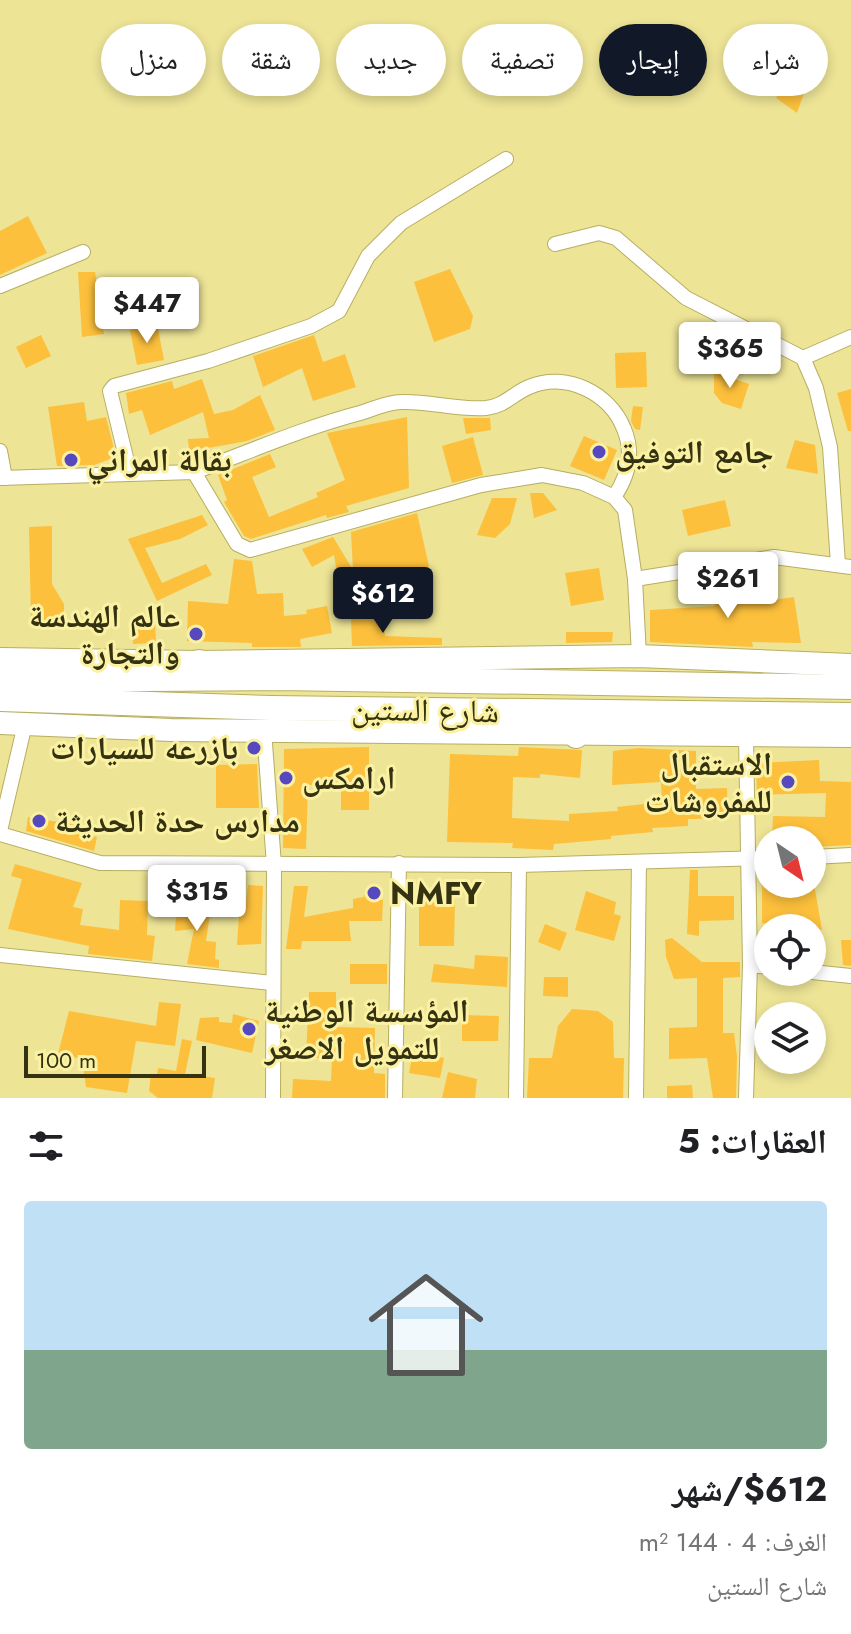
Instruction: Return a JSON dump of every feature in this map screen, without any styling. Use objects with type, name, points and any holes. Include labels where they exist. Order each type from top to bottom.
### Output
[{"type":"highway","points":[[199,662],[280,678]]},
{"type":"highway","name":"شارع الستين","points":[[0,680],[280,678],[851,687]]},
{"type":"highway","name":"شارع الستين","points":[[0,699],[271,708],[576,724],[822,725],[851,715]]},
{"type":"main road","name":"شارع الستين","points":[[0,659],[199,662],[639,656],[851,665]]},
{"type":"main road","name":"شارع الستين","points":[[0,723],[264,730],[576,724],[746,736],[822,725],[851,736]]},
{"type":"street","points":[[130,474],[110,391],[114,386],[208,361],[311,326],[339,311],[368,256],[401,223],[506,159]]},
{"type":"street","points":[[555,244],[599,233],[616,238],[686,298],[803,358],[816,388],[830,447],[845,566],[774,557],[635,579]]},
{"type":"street","points":[[0,286],[83,252]]},
{"type":"street","points":[[803,358],[851,337]]},
{"type":"street","points":[[0,451],[2,478],[194,472],[311,426],[401,402],[440,408],[489,408],[505,404],[527,387],[562,381],[589,389],[621,420],[630,442],[628,477],[614,497]]},
{"type":"street","points":[[194,472],[237,544],[250,550],[481,485],[542,475],[583,483],[614,497],[625,510],[635,579],[639,656]]},
{"type":"street","points":[[25,724],[0,832],[100,863],[519,865],[754,858]]},
{"type":"street","points":[[264,730],[274,865],[273,1098]]},
{"type":"street","points":[[746,736],[750,965],[746,1098]]},
{"type":"street","points":[[826,856],[851,855]]},
{"type":"street","points":[[636,1098],[639,862]]},
{"type":"street","points":[[395,1098],[399,863]]},
{"type":"street","points":[[516,1098],[519,865]]},
{"type":"street","points":[[0,955],[272,983]]},
{"type":"street","points":[[750,965],[754,965]]},
{"type":"street","points":[[826,973],[851,976]]},
{"type":"building","points":[[777,96],[803,96],[797,113]]},
{"type":"building","points":[[28,216],[47,253],[0,275],[0,231]]},
{"type":"building","points":[[450,269],[473,316],[470,329],[434,342],[414,282]]},
{"type":"building","points":[[78,272],[95,272],[104,334],[82,337]]},
{"type":"building","points":[[157,324],[164,360],[137,365],[130,330]]},
{"type":"building","points":[[41,335],[51,356],[26,368],[16,347]]},
{"type":"building","points":[[314,335],[323,362],[345,354],[356,387],[313,401],[302,368],[263,387],[253,356]]},
{"type":"building","points":[[646,352],[647,387],[616,388],[615,353]]},
{"type":"building","points":[[714,372],[749,384],[741,409],[722,403],[714,393]]},
{"type":"building","points":[[202,379],[214,414],[233,410],[260,395],[275,430],[247,441],[203,449],[203,458],[190,462],[188,439],[209,438],[203,412],[150,435],[142,410],[129,414],[126,393],[172,381],[174,389]]},
{"type":"building","points":[[851,389],[851,431],[848,431],[837,393]]},
{"type":"building","points":[[84,402],[87,421],[106,417],[116,457],[94,465],[57,466],[48,407]]},
{"type":"building","points":[[633,406],[643,407],[640,430],[635,429],[631,421]]},
{"type":"building","points":[[407,417],[409,488],[346,506],[349,512],[327,518],[326,515],[251,539],[244,536],[224,502],[227,500],[218,475],[270,454],[276,467],[252,477],[269,517],[318,497],[316,493],[345,480],[327,433]]},
{"type":"building","points":[[463,418],[490,418],[491,430],[466,434]]},
{"type":"building","points":[[584,436],[617,450],[604,480],[570,466]]},
{"type":"building","points":[[473,437],[483,475],[452,483],[442,446]]},
{"type":"building","points":[[795,440],[815,445],[818,474],[786,468]]},
{"type":"building","points":[[530,493],[543,493],[557,510],[534,518]]},
{"type":"building","points":[[492,498],[517,498],[510,524],[495,538],[477,535]]},
{"type":"building","points":[[725,500],[731,526],[688,536],[682,510]]},
{"type":"building","points":[[417,513],[429,566],[405,580],[382,580],[383,589],[341,597],[334,555],[312,567],[302,549],[333,537],[353,570],[351,532]]},
{"type":"building","points":[[202,515],[208,525],[180,539],[145,548],[162,583],[206,564],[212,575],[157,601],[128,539]]},
{"type":"building","points":[[52,526],[52,584],[64,604],[64,619],[46,626],[31,619],[29,527]]},
{"type":"building","points":[[234,559],[252,561],[257,594],[283,593],[284,616],[307,614],[306,610],[327,606],[332,633],[300,639],[301,647],[252,647],[252,643],[187,641],[188,601],[228,604]]},
{"type":"building","points":[[599,568],[604,600],[571,606],[565,573]]},
{"type":"building","points":[[744,577],[747,604],[794,597],[801,643],[752,642],[753,647],[650,642],[650,610],[715,606],[714,581]]},
{"type":"building","points":[[384,616],[385,636],[442,638],[442,645],[352,646],[351,619]]},
{"type":"building","points":[[155,620],[156,643],[133,644],[132,621]]},
{"type":"building","points":[[566,632],[613,632],[612,642],[566,643]]},
{"type":"building","points":[[369,747],[369,810],[341,810],[341,784],[308,785],[306,849],[283,848],[284,749]]},
{"type":"building","points":[[519,747],[582,750],[580,778],[540,774],[540,778],[513,777],[512,818],[569,821],[569,814],[618,811],[617,807],[662,802],[661,782],[612,785],[613,751],[638,748],[696,751],[696,789],[727,788],[728,818],[688,819],[688,826],[652,828],[653,832],[611,836],[611,839],[554,844],[553,850],[512,848],[513,843],[447,842],[450,754],[518,756]]},
{"type":"building","points":[[819,760],[820,781],[851,782],[851,845],[826,846],[826,826],[773,826],[773,816],[825,817],[826,793],[757,795],[756,763]]},
{"type":"building","points":[[257,764],[259,808],[216,808],[216,765]]},
{"type":"building","points":[[28,817],[88,827],[86,834],[97,837],[94,851],[26,831]]},
{"type":"building","points":[[15,864],[82,883],[73,907],[83,909],[80,925],[119,930],[120,900],[148,901],[147,935],[155,936],[152,961],[88,954],[89,946],[8,929],[22,879],[11,876]]},
{"type":"building","points":[[690,870],[698,870],[698,896],[734,896],[734,920],[699,921],[699,936],[687,934]]},
{"type":"building","points":[[248,885],[263,886],[261,944],[237,945],[239,913],[245,912]]},
{"type":"building","points":[[294,886],[308,886],[304,917],[353,908],[353,899],[364,897],[366,889],[379,890],[379,899],[383,900],[382,921],[349,921],[351,941],[302,941],[301,949],[286,949]]},
{"type":"building","points":[[586,891],[616,902],[614,914],[621,916],[614,941],[575,930]]},
{"type":"building","points":[[191,898],[194,905],[211,907],[206,941],[216,942],[215,959],[219,960],[219,968],[187,964],[194,929],[175,931],[177,900]]},
{"type":"building","points":[[762,898],[816,898],[819,914],[762,914]]},
{"type":"building","points":[[419,900],[455,900],[454,946],[419,946]]},
{"type":"building","points":[[545,924],[567,933],[560,951],[538,942]]},
{"type":"building","points":[[672,938],[702,962],[740,962],[740,977],[723,978],[723,1033],[734,1033],[736,1098],[713,1098],[707,1058],[669,1059],[669,1028],[697,1027],[697,978],[674,979],[666,957],[665,940]]},
{"type":"building","points":[[841,940],[851,940],[851,966],[843,965]]},
{"type":"building","points":[[475,955],[508,957],[507,987],[431,982],[434,964],[474,969]]},
{"type":"building","points":[[350,964],[387,964],[387,984],[350,984]]},
{"type":"building","points":[[544,977],[568,977],[568,997],[543,996]]},
{"type":"building","points":[[309,992],[336,992],[336,1027],[375,1028],[374,1073],[385,1074],[385,1098],[292,1098],[293,1079],[331,1081],[332,1058],[306,1058]]},
{"type":"building","points":[[159,1002],[181,1004],[175,1046],[136,1041],[127,1093],[86,1087],[82,1059],[58,1054],[69,1011],[156,1026]]},
{"type":"building","points":[[572,1009],[598,1011],[613,1022],[614,1058],[624,1058],[623,1098],[527,1098],[529,1058],[552,1058],[558,1026]]},
{"type":"building","points":[[233,1014],[259,1021],[252,1053],[196,1040],[200,1018],[219,1017],[219,1022],[232,1023]]},
{"type":"building","points":[[462,1015],[499,1016],[498,1041],[462,1041]]},
{"type":"building","points":[[182,1039],[192,1041],[185,1074],[215,1078],[212,1098],[158,1098],[149,1091],[151,1074],[157,1075],[158,1068],[176,1071]]},
{"type":"building","points":[[413,1052],[444,1058],[440,1078],[409,1073]]},
{"type":"building","points":[[448,1072],[477,1079],[475,1098],[442,1098]]},
{"type":"building","points":[[692,1085],[693,1098],[667,1098],[667,1086]]},
{"type":"place","name":"جامع التوفيق","points":[[599,452]]},
{"type":"place","name":"بقالة المراني","points":[[71,460]]},
{"type":"place","name":"عالم الهندسة والتجارة","points":[[196,634]]},
{"type":"place","name":"بازرعه للسيارات","points":[[254,748]]},
{"type":"place","name":"ارامكس","points":[[286,778]]},
{"type":"place","name":"الاستقبال للمفروشات","points":[[788,782]]},
{"type":"place","name":"مدارس حدة الحديثة","points":[[39,821]]},
{"type":"place","name":"NMFY","points":[[374,893]]},
{"type":"place","name":"المؤسسة الوطنية للتمويل الاصغر","points":[[249,1029]]}]
